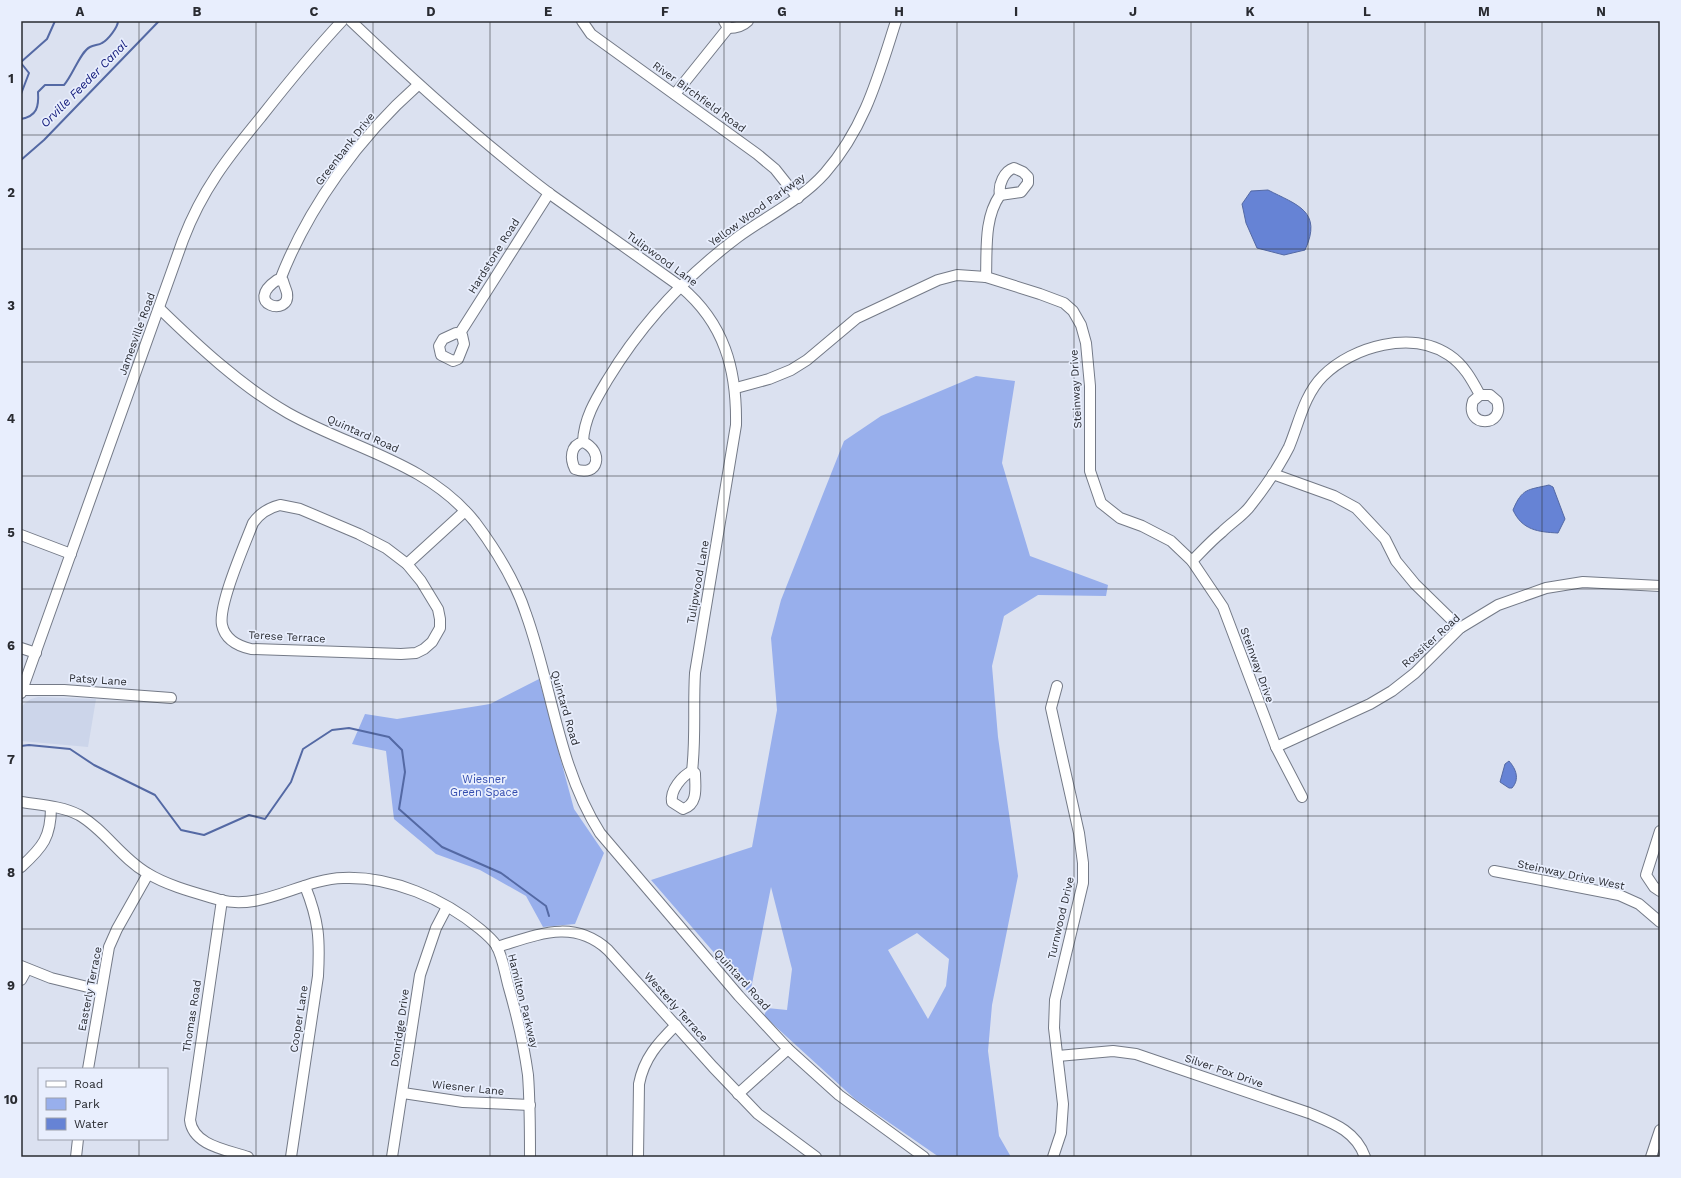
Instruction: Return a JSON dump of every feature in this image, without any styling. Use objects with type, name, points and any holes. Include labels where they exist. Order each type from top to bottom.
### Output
[{"type":"street","name":"Jamesville Road","points":[[22,691],[190,222],[203,194],[222,166],[273,101],[342,21]]},
{"type":"street","name":"Tulipwood Lane","points":[[351,21],[418,85],[549,193],[681,286],[698,301],[714,324],[725,348],[736,388],[736,425],[732,457],[695,673],[693,701],[695,739],[692,771]]},
{"type":"street","name":"River Birchfield Road","points":[[582,21],[591,34],[775,168],[798,198]]},
{"type":"street","points":[[675,94],[726,24],[744,25],[748,21]]},
{"type":"street","name":"Yellow Wood Parkway","points":[[583,442],[583,432],[587,418],[597,397],[624,352],[653,315],[681,286],[739,237],[798,198],[824,174],[844,151],[858,127],[870,99],[896,21]]},
{"type":"street","name":"Greenbank Drive","points":[[280,280],[298,241],[342,168],[374,128],[418,85]]},
{"type":"street","name":"Hardstone Road","points":[[460,333],[549,193]]},
{"type":"street","points":[[986,277],[988,221],[1000,195]]},
{"type":"street","name":"Steinway Drive","points":[[736,388],[769,379],[791,370],[807,360],[858,318],[929,283],[957,275],[986,277],[1053,298],[1064,303],[1073,312],[1081,325],[1086,343],[1090,386],[1090,471],[1101,503],[1120,518],[1142,526],[1171,541],[1192,561],[1223,607],[1276,747]]},
{"type":"street","name":"Quintard Road","points":[[159,308],[232,373],[266,400],[326,432],[412,470],[449,495],[465,511],[492,546],[512,580],[526,614],[577,790],[588,814],[600,833],[739,996],[788,1050],[839,1094],[924,1157]]},
{"type":"street","points":[[1192,561],[1250,507],[1273,474],[1289,447],[1303,407],[1323,376],[1348,358],[1377,346],[1407,342],[1433,348],[1449,355],[1464,368],[1480,395]]},
{"type":"street","points":[[1273,474],[1334,496],[1356,508],[1385,539],[1396,561],[1415,584],[1460,628]]},
{"type":"street","name":"Terese Terrace","points":[[280,504],[289,505],[313,514],[386,548],[408,564],[421,581],[438,609],[440,619],[440,628],[432,642],[416,653],[251,650],[240,646],[231,640],[222,627],[222,610],[253,523],[259,515],[269,507],[280,504]]},
{"type":"street","points":[[408,564],[465,511]]},
{"type":"street","points":[[21,535],[71,554]]},
{"type":"street","name":"Rossiter Road","points":[[1276,747],[1370,704],[1392,691],[1415,673],[1460,628],[1498,605],[1546,588],[1583,582],[1660,586]]},
{"type":"street","points":[[21,648],[36,654]]},
{"type":"street","name":"Turnwood Drive","points":[[1053,1157],[1061,1133],[1063,1104],[1054,1028],[1055,1000],[1083,883],[1084,863],[1079,833],[1051,708],[1057,686]]},
{"type":"street","name":"Patsy Lane","points":[[22,691],[64,690],[171,698]]},
{"type":"street","points":[[1276,747],[1302,797]]},
{"type":"street","name":"Hamilton Parkway","points":[[21,802],[51,806],[70,811],[93,825],[148,874],[165,882],[222,900],[236,902],[258,900],[332,879],[364,879],[407,889],[447,907],[471,922],[489,937],[497,947],[519,1025],[527,1073],[530,1105],[530,1157]]},
{"type":"street","points":[[21,867],[43,845],[48,836],[51,824],[51,806]]},
{"type":"street","points":[[1660,831],[1646,875],[1654,887],[1660,891]]},
{"type":"street","name":"Steinway Drive West","points":[[1494,871],[1619,895],[1639,904],[1660,922]]},
{"type":"street","name":"Easterly Terrace","points":[[88,1068],[100,990],[109,947],[114,935],[148,874]]},
{"type":"street","name":"Cooper Lane","points":[[291,1157],[318,969],[318,923],[305,886]]},
{"type":"street","name":"Thomas Road","points":[[222,900],[191,1103],[190,1126],[195,1135],[204,1142],[248,1157]]},
{"type":"street","name":"Donridge Drive","points":[[392,1157],[403,1094],[413,1013],[420,975],[433,935],[447,907]]},
{"type":"street","name":"Westerly Terrace","points":[[497,947],[541,934],[568,931],[585,934],[597,940],[608,950],[738,1094],[758,1114],[816,1157]]},
{"type":"street","points":[[21,980],[24,967],[51,978],[100,990]]},
{"type":"street","points":[[638,1157],[640,1076],[650,1053],[676,1024]]},
{"type":"street","points":[[738,1094],[788,1050]]},
{"type":"street","name":"Silver Fox Drive","points":[[1058,1056],[1113,1051],[1136,1054],[1310,1113],[1335,1124],[1349,1133],[1360,1144],[1365,1157]]},
{"type":"street","name":"Wiesner Lane","points":[[403,1094],[463,1102],[530,1105]]},
{"type":"street","points":[[1652,1157],[1660,1130]]},
{"type":"street","points":[[76,1157],[78,1140]]},
{"type":"shaded area","points":[[38,697],[96,699],[88,747],[21,741],[21,709],[24,704],[31,699]]},
{"type":"green space","points":[[976,376],[1015,381],[1002,463],[1030,556],[1108,585],[1106,596],[1038,595],[1004,616],[992,666],[998,737],[1018,876],[992,1005],[988,1051],[999,1136],[1011,1157],[939,1157],[855,1099],[764,1016],[767,1008],[787,1010],[792,969],[771,887],[750,994],[651,880],[752,847],[777,710],[771,638],[781,600],[844,441],[881,416]],"holes":[[[917,933],[949,959],[946,986],[928,1019],[888,950]]]},
{"type":"green space","name":"Wiesner Green Space","points":[[539,679],[574,809],[604,853],[575,924],[543,927],[526,896],[480,870],[436,854],[394,819],[386,751],[352,744],[365,714],[397,719],[490,704]]},
{"type":"water","points":[[1268,190],[1297,205],[1309,218],[1311,226],[1310,237],[1305,250],[1284,255],[1257,248],[1246,223],[1242,204],[1251,191]]},
{"type":"water","points":[[1549,485],[1553,487],[1565,519],[1558,533],[1531,529],[1521,522],[1513,510],[1519,498],[1526,491]]},
{"type":"water","points":[[1509,761],[1514,767],[1516,774],[1516,781],[1512,788],[1509,788],[1500,782],[1505,764]]},
{"type":"waterway","points":[[21,62],[47,39],[55,21]]},
{"type":"waterway","points":[[21,119],[31,116],[36,110],[38,92],[45,85],[64,85],[86,50],[90,47],[101,44],[107,39],[115,30],[118,21]]},
{"type":"waterway","name":"Orville Feeder Canal","points":[[21,160],[44,140],[159,21]]},
{"type":"waterway","points":[[21,63],[29,73],[21,94]]},
{"type":"waterway","points":[[21,746],[29,745],[70,749],[94,765],[155,795],[181,830],[204,835],[249,815],[265,819],[291,782],[303,749],[332,730],[349,728],[389,737],[402,750],[405,772],[399,809],[442,847],[501,873],[546,906],[549,916]]}]
